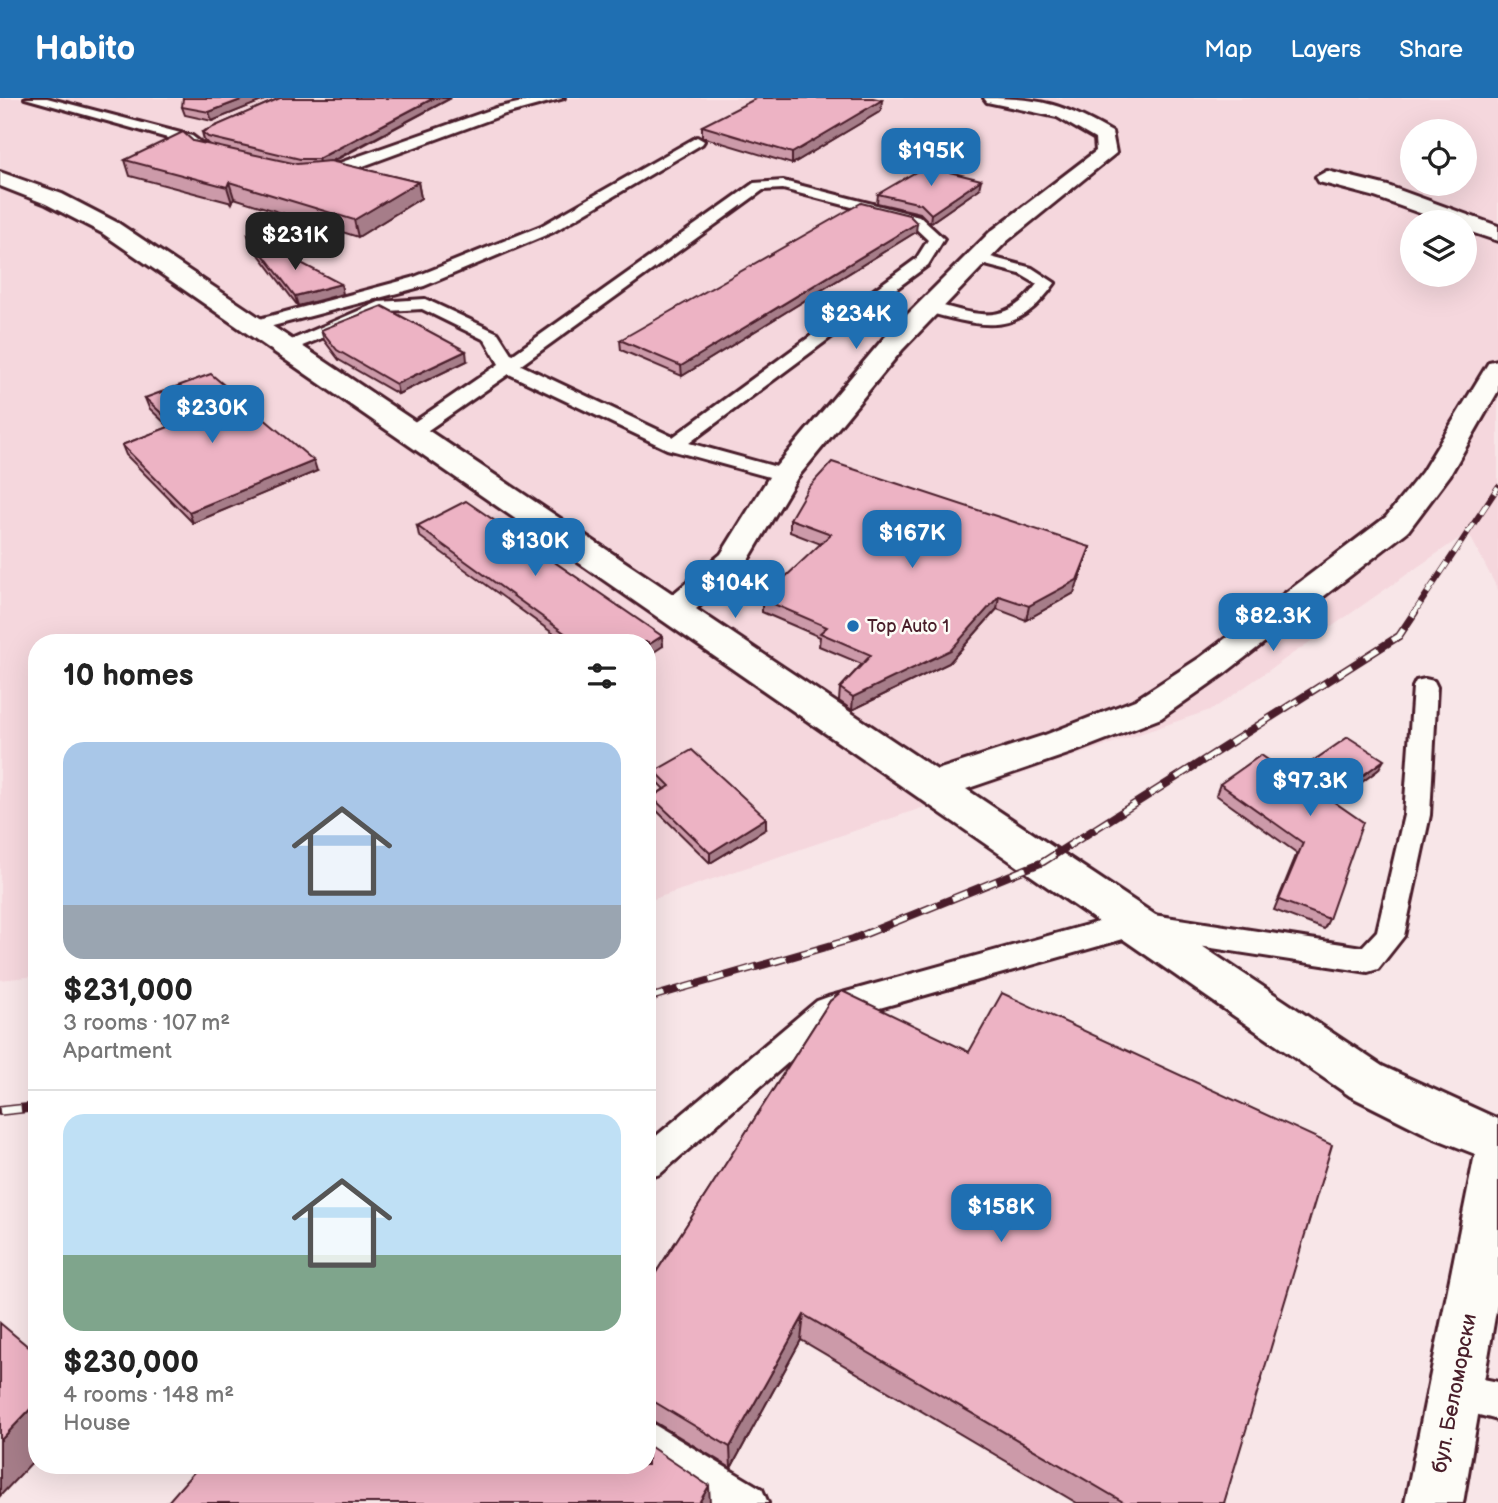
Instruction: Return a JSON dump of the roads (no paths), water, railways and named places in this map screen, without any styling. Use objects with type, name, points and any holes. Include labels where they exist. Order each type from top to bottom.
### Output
[{"type":"street","points":[[672,611],[710,582],[733,560],[784,475],[893,344],[998,237],[1106,153],[1105,136],[1063,112],[994,98]]},
{"type":"street","points":[[1327,177],[1380,191],[1498,234]]},
{"type":"street","points":[[0,178],[54,199],[110,228],[1366,1081],[1450,1122],[1498,1141]]},
{"type":"street","points":[[931,786],[1058,744],[1148,709],[1213,665],[1397,524],[1435,475],[1498,368]]},
{"type":"street","name":"бул. Беломорски","points":[[1434,1503],[1476,1397],[1498,1159]]},
{"type":"lane","points":[[32,98],[193,136],[203,151],[215,154]]},
{"type":"lane","points":[[302,174],[340,170],[492,114],[556,98]]},
{"type":"lane","points":[[254,326],[418,282],[547,229],[697,141]]},
{"type":"lane","points":[[411,433],[510,367],[606,293],[759,186],[783,185],[914,219],[936,239],[922,262],[674,445]]},
{"type":"lane","points":[[929,307],[993,323],[1018,316],[1038,297],[1047,283],[1026,271],[976,258]]},
{"type":"lane","points":[[284,347],[385,306],[425,304],[492,337],[510,367],[674,445],[784,475]]},
{"type":"lane","points":[[656,1156],[828,1010],[1134,925],[1368,960],[1390,936],[1417,815],[1425,687]]},
{"type":"lane","points":[[656,1445],[748,1503]]},
{"type":"railway","points":[[1414,613],[1498,487]]},
{"type":"railway","points":[[656,996],[853,939],[1043,862],[1399,636],[1415,612]]},
{"type":"railway","points":[[0,1111],[28,1108]]},
{"type":"place","name":"Top Auto 1","points":[[853,626]]}]
